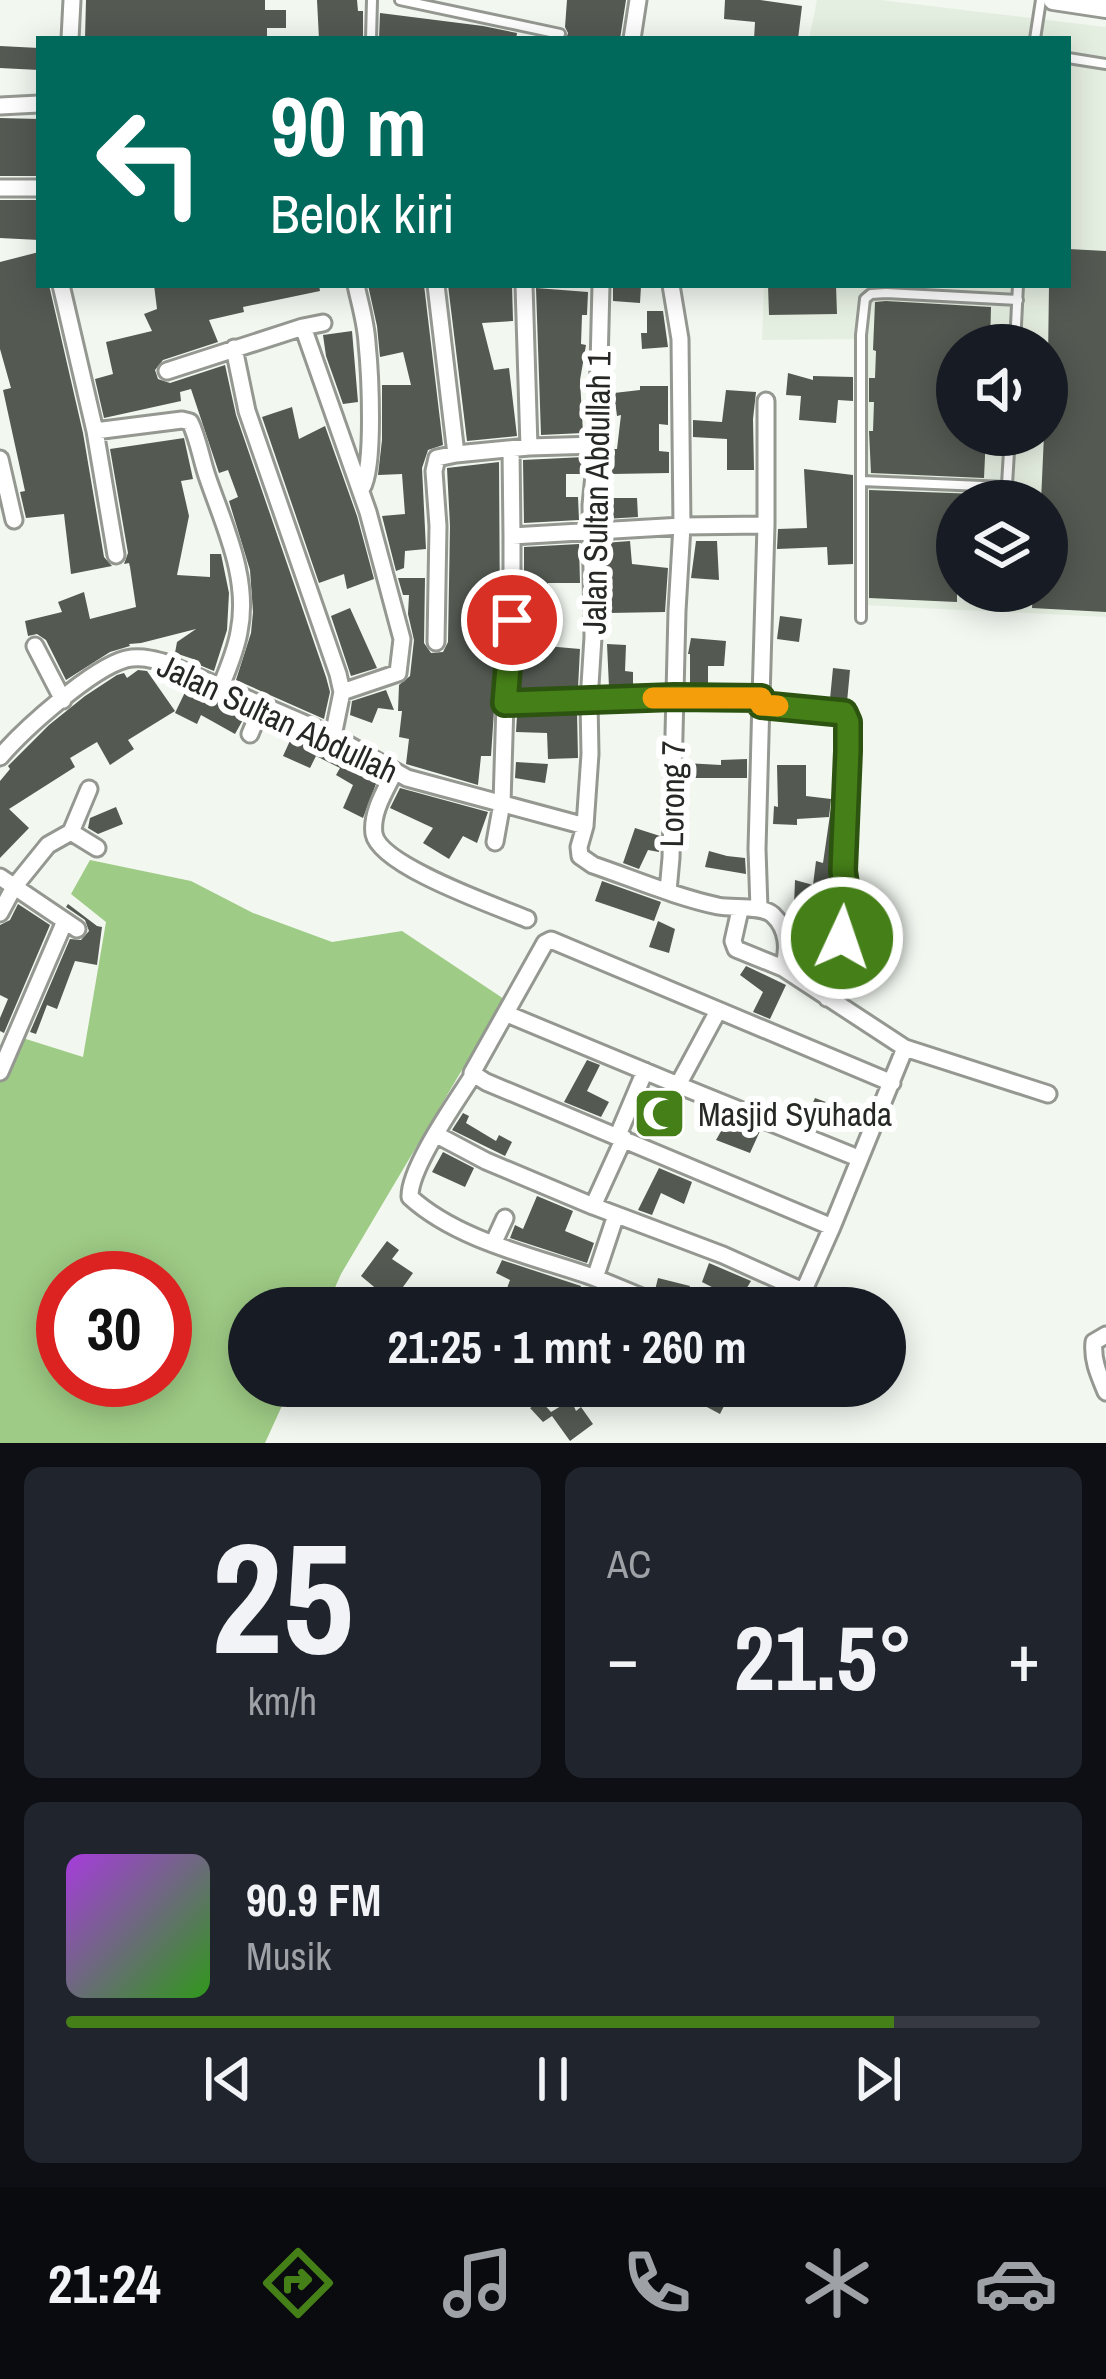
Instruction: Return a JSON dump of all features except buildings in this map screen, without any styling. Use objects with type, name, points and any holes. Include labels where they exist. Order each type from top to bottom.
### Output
[{"type":"street","points":[[70,36],[72,0]]},
{"type":"street","points":[[632,36],[638,0]]},
{"type":"street","points":[[1053,0],[1106,8]]},
{"type":"street","points":[[0,106],[36,104]]},
{"type":"street","points":[[0,188],[36,188]]},
{"type":"street","points":[[62,288],[116,555]]},
{"type":"street","points":[[357,288],[367,338],[369,388],[368,474],[362,488]]},
{"type":"street","points":[[436,288],[456,454]]},
{"type":"street","points":[[524,288],[529,447]]},
{"type":"street","name":"Jalan Sultan Abdullah 1","points":[[602,288],[591,532],[590,754],[585,826],[578,851],[587,862],[693,901],[760,909]]},
{"type":"street","name":"Lorong 7","points":[[668,891],[682,526],[680,339],[672,288]]},
{"type":"street","points":[[167,371],[323,323]]},
{"type":"street","points":[[303,327],[362,488],[402,644],[398,673],[342,692]]},
{"type":"street","points":[[234,348],[248,411],[342,692],[332,736]]},
{"type":"street","points":[[766,401],[757,849],[760,909],[770,912],[782,927],[789,972]]},
{"type":"street","points":[[94,431],[182,420],[193,426],[237,563],[241,590],[239,634],[221,686]]},
{"type":"street","points":[[436,642],[434,465],[440,456],[597,445]]},
{"type":"street","points":[[495,842],[502,803],[512,620],[511,449]]},
{"type":"street","points":[[0,459],[14,520]]},
{"type":"street","points":[[512,536],[766,525]]},
{"type":"street","points":[[35,646],[63,700]]},
{"type":"street","name":"Jalan Sultan Abdullah","points":[[0,757],[98,674],[134,658],[164,662],[221,686],[332,736],[407,778],[585,826]]},
{"type":"street","points":[[505,703],[674,697],[761,702],[848,716],[845,912],[838,964],[827,998]]},
{"type":"street","points":[[250,734],[262,705]]},
{"type":"street","points":[[394,772],[374,820],[378,845],[417,872],[526,919]]},
{"type":"street","points":[[0,913],[7,882],[71,832],[89,789]]},
{"type":"street","points":[[71,832],[97,848]]},
{"type":"street","points":[[0,1072],[71,925],[7,882]]},
{"type":"street","points":[[740,910],[733,941],[736,949],[789,972],[905,1048],[1048,1094]]},
{"type":"street","points":[[617,1287],[493,1244],[410,1197],[410,1186],[436,1136],[545,943],[551,940],[892,1083]]},
{"type":"street","points":[[678,1084],[718,1011]]},
{"type":"street","points":[[506,1014],[859,1159]]},
{"type":"street","points":[[805,1287],[905,1048]]},
{"type":"street","points":[[593,1206],[645,1071]]},
{"type":"street","points":[[472,1075],[832,1227]]},
{"type":"street","points":[[436,1136],[501,1168],[794,1287]]},
{"type":"street","points":[[595,1278],[616,1215]]},
{"type":"street","points":[[493,1244],[505,1218]]},
{"type":"street","points":[[1106,1335],[1093,1347],[1106,1392]]},
{"type":"lane","points":[[371,36],[372,0]]},
{"type":"lane","points":[[400,0],[560,34]]},
{"type":"lane","points":[[1035,36],[1041,0]]},
{"type":"lane","points":[[1071,58],[1106,64]]},
{"type":"lane","points":[[1016,324],[1018,288]]},
{"type":"lane","points":[[861,618],[862,307],[867,296],[1018,300]]},
{"type":"lane","points":[[862,481],[936,484]]},
{"type":"shaded area","points":[[817,0],[881,0],[1106,27],[1106,617],[1004,612],[1068,612],[1068,480],[936,480],[936,609],[861,605],[859,339],[762,340],[764,288],[1071,288],[1071,36],[810,36]]},
{"type":"shaded area","points":[[90,860],[191,881],[253,913],[332,942],[402,931],[504,999],[335,1287],[228,1287],[228,1407],[281,1407],[265,1443],[0,1443],[0,1055],[10,1034],[83,1057],[106,922],[71,894]]},
{"type":"slow traffic","points":[[653,698],[761,698],[761,705],[778,706]]},
{"type":"place","name":"Masjid Syuhada","points":[[659,1114]]},
{"type":"route","points":[[512,620],[505,703],[761,698],[761,705],[830,710],[848,716],[842,938]]}]
